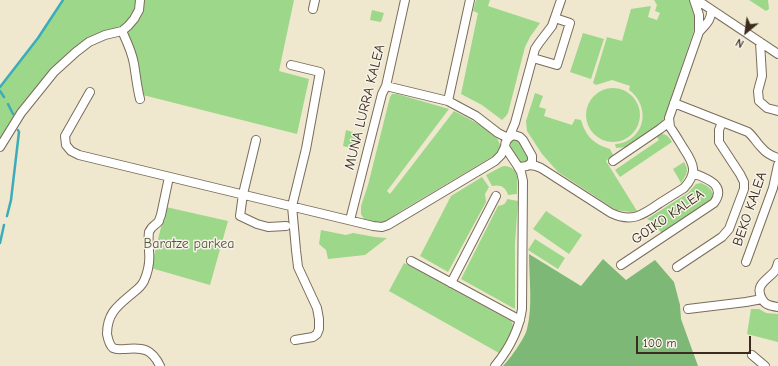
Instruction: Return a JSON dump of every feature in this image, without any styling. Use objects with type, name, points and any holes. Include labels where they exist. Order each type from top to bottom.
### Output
[{"type":"street","points":[[0,147],[21,113],[54,72],[89,42],[104,35],[122,31],[128,26],[139,10],[140,0]]},
{"type":"street","points":[[313,9],[315,0]]},
{"type":"street","name":"MUNA LURRA KALEA","points":[[350,220],[382,94],[386,86],[405,0]]},
{"type":"street","points":[[448,101],[470,0]]},
{"type":"street","points":[[90,92],[66,136],[66,145],[71,151],[79,155],[382,227],[388,225],[495,161],[501,155],[517,118],[536,50],[539,43],[552,26],[561,0]]},
{"type":"street","points":[[694,0],[703,22]]},
{"type":"street","points":[[697,0],[778,54]]},
{"type":"street","points":[[495,161],[505,160],[524,167],[529,165],[541,168],[616,216],[627,218],[642,215],[684,188],[689,182],[693,173],[693,166],[691,159],[670,127],[669,118],[699,32],[703,22],[710,17],[711,10]]},
{"type":"street","points":[[533,58],[557,65],[570,23],[555,18]]},
{"type":"street","points":[[703,22],[726,20]]},
{"type":"street","points":[[122,31],[130,46],[140,99]]},
{"type":"street","points":[[760,42],[762,76],[758,91],[759,101],[767,108],[778,111]]},
{"type":"street","points":[[291,65],[320,72],[306,149],[292,206],[298,267],[317,308],[319,329],[317,334],[313,337],[295,340]]},
{"type":"street","points":[[386,86],[448,101],[476,116],[498,133],[509,137],[514,135],[522,140]]},
{"type":"street","points":[[674,103],[748,132],[764,151],[778,158]]},
{"type":"street","points":[[495,366],[511,343],[518,327],[522,309],[523,180],[525,172],[532,162],[532,156],[522,140],[518,130],[517,118]]},
{"type":"street","points":[[613,161],[669,122]]},
{"type":"street","points":[[677,267],[722,237],[728,229],[744,189],[744,182],[740,174],[719,142],[719,130],[722,122]]},
{"type":"street","points":[[256,140],[243,194],[240,216],[257,224],[268,227],[286,226]]},
{"type":"street","points":[[505,147],[521,172],[523,180]]},
{"type":"street","name":"BEKO KALEA","points":[[746,262],[773,188],[778,165]]},
{"type":"street","name":"GOIKO KALEA","points":[[621,265],[714,203],[718,197],[717,187],[709,180],[693,173]]},
{"type":"street","points":[[160,366],[153,354],[148,350],[137,348],[119,350],[110,345],[107,336],[110,316],[121,302],[139,288],[148,271],[149,232],[153,225],[159,220],[161,215],[169,177]]},
{"type":"street","points":[[451,283],[496,196]]},
{"type":"street","points":[[411,261],[520,320]]},
{"type":"street","points":[[778,264],[774,271],[763,281],[760,291],[762,299],[766,303],[778,307]]},
{"type":"street","points":[[688,309],[762,299]]},
{"type":"street","points":[[752,355],[765,366]]},
{"type":"green space","points":[[63,0],[294,0],[279,71],[309,79],[297,134],[139,94],[122,31],[105,35],[54,72],[0,147],[0,87],[38,38]]},
{"type":"green space","points":[[476,0],[490,0],[488,6],[540,23],[525,47],[508,113],[502,120],[482,105],[461,94],[478,13],[473,11]]},
{"type":"green space","points":[[654,0],[689,0],[695,13],[695,27],[663,122],[627,147],[616,148],[615,144],[627,141],[639,130],[643,116],[642,109],[635,95],[629,90],[630,86],[612,80],[596,85],[593,83],[607,37],[622,41],[631,9],[651,6],[648,17],[657,20],[660,13],[655,11],[657,5]]},
{"type":"green space","points":[[749,0],[768,0],[769,9],[766,11]]},
{"type":"green space","points":[[372,10],[384,13],[381,22],[370,20]]},
{"type":"green space","points":[[583,33],[604,39],[591,79],[570,72]]},
{"type":"green space","points":[[608,88],[618,88],[628,92],[636,100],[640,110],[640,120],[636,130],[628,138],[618,142],[608,142],[598,138],[590,130],[586,120],[586,110],[590,100],[598,92]]},
{"type":"green space","points":[[535,93],[543,96],[539,107],[546,109],[544,116],[572,125],[575,119],[581,120],[585,131],[591,139],[599,145],[610,149],[613,155],[606,161],[637,211],[631,212],[616,210],[558,172],[542,154],[527,131],[526,121]]},
{"type":"green space","points":[[392,94],[397,94],[449,109],[387,191],[390,194],[454,111],[490,130],[498,140],[500,149],[495,155],[385,222],[371,224],[364,219],[361,214],[361,206]]},
{"type":"green space","points":[[346,130],[359,134],[355,149],[343,146]]},
{"type":"green space","points":[[661,134],[668,136],[672,142],[620,177],[615,170],[659,140],[657,137]]},
{"type":"green space","points":[[513,140],[519,140],[529,158],[526,161],[522,162],[519,160],[510,148],[510,143]]},
{"type":"green space","points":[[684,162],[687,170],[681,183],[673,169]]},
{"type":"green space","points":[[504,166],[513,169],[516,172],[517,194],[508,195],[506,190],[502,187],[498,185],[492,186],[486,175]]},
{"type":"green space","points":[[482,177],[489,187],[485,194],[486,202],[448,272],[420,256],[451,196]]},
{"type":"green space","points":[[701,183],[710,188],[713,197],[662,234],[654,223],[647,219],[688,193],[696,184]]},
{"type":"green space","points":[[507,199],[518,201],[515,243],[515,309],[461,279],[498,206],[504,204]]},
{"type":"green space","name":"Baratze parkea","points":[[166,207],[228,221],[210,285],[151,268]]},
{"type":"green space","points":[[546,211],[582,235],[569,254],[533,229]]},
{"type":"green space","points":[[321,230],[346,235],[353,233],[387,238],[365,255],[328,259],[326,250],[319,244]]},
{"type":"green space","points":[[535,239],[565,258],[558,269],[528,250]]},
{"type":"green space","points":[[529,254],[581,286],[603,259],[626,280],[655,260],[674,282],[680,305],[681,319],[698,366],[503,366],[517,348],[527,329],[530,311]]},
{"type":"green space","points":[[404,263],[511,321],[513,325],[512,333],[499,353],[389,291]]},
{"type":"green space","points":[[751,309],[759,309],[766,313],[778,314],[778,342],[747,334]]},
{"type":"waterway","points":[[0,87],[38,38],[63,0]]},
{"type":"waterway","points":[[0,91],[4,97]]},
{"type":"waterway","points":[[8,104],[13,114]]},
{"type":"waterway","points":[[7,216],[11,200],[18,130]]},
{"type":"waterway","points":[[0,243],[4,225]]}]
